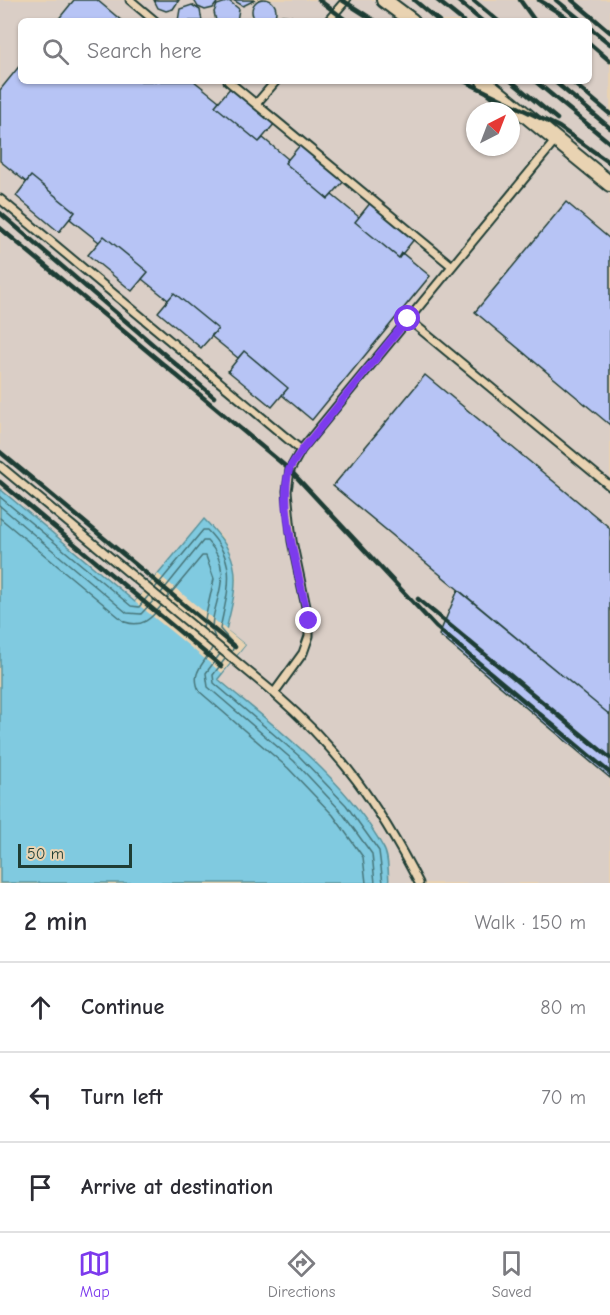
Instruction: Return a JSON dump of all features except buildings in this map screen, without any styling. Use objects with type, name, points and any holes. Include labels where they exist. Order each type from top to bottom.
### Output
[{"type":"street","points":[[384,0],[408,18]]},
{"type":"street","points":[[488,84],[610,184]]},
{"type":"lane","points":[[130,0],[151,18]]},
{"type":"lane","points":[[331,18],[346,0]]},
{"type":"lane","points":[[232,84],[452,266]]},
{"type":"lane","points":[[256,104],[273,84]]},
{"type":"lane","points":[[274,693],[303,653],[309,636],[309,621],[292,541],[287,491],[290,470],[302,450],[556,140]]},
{"type":"lane","points":[[0,199],[302,450]]},
{"type":"lane","points":[[408,319],[610,486]]},
{"type":"lane","points":[[0,466],[313,727],[369,794],[391,829],[419,883]]},
{"type":"shaded area","points":[[0,0],[610,0],[610,883],[389,883],[385,849],[350,801],[304,751],[218,678],[222,673],[226,630],[237,577],[223,538],[204,519],[135,602],[0,489]]},
{"type":"water","points":[[0,489],[135,602],[204,519],[217,533],[232,558],[234,597],[226,630],[245,645],[218,679],[286,735],[329,776],[349,799],[385,851],[389,883],[0,883]]},
{"type":"pier","points":[[158,574],[245,645],[222,673],[135,602]]},
{"type":"railway","points":[[319,0],[343,18]]},
{"type":"railway","points":[[342,0],[370,18]]},
{"type":"railway","points":[[414,0],[435,18]]},
{"type":"railway","points":[[437,0],[459,18]]},
{"type":"railway","points":[[457,0],[478,18]]},
{"type":"railway","points":[[473,0],[494,18]]},
{"type":"railway","points":[[520,0],[533,18]]},
{"type":"railway","points":[[539,0],[567,18]]},
{"type":"railway","points":[[556,0],[578,18]]},
{"type":"railway","points":[[572,0],[610,32]]},
{"type":"railway","points":[[592,29],[610,44]]},
{"type":"railway","points":[[592,46],[610,61]]},
{"type":"railway","points":[[470,84],[559,127],[610,163]]},
{"type":"railway","points":[[515,84],[557,119]]},
{"type":"railway","points":[[539,84],[610,143]]},
{"type":"railway","points":[[558,84],[610,128]]},
{"type":"railway","points":[[575,84],[610,114]]},
{"type":"railway","points":[[0,213],[214,397]]},
{"type":"railway","points":[[0,228],[290,470],[436,627],[610,773]]},
{"type":"railway","points":[[0,452],[235,647]]},
{"type":"railway","points":[[0,482],[221,666]]},
{"type":"railway","points":[[418,599],[610,758]]},
{"type":"route","points":[[309,621],[292,541],[287,491],[290,470],[302,450],[408,319]]}]
